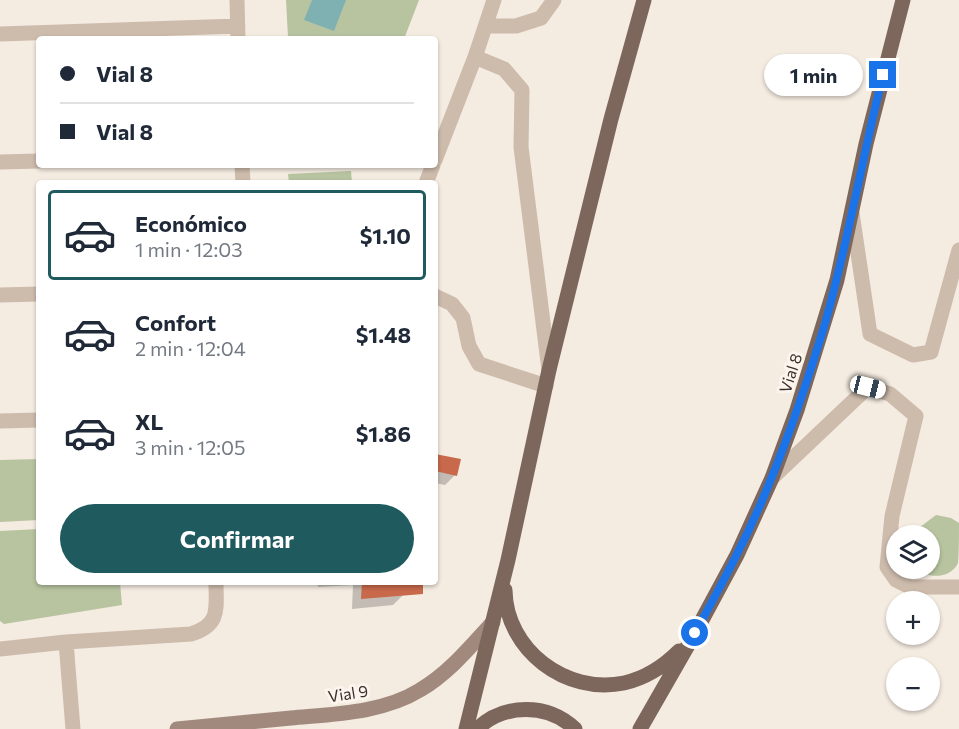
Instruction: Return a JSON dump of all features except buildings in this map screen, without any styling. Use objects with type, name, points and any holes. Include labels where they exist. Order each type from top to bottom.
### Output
[{"type":"main road","points":[[466,729],[494,622],[547,378],[611,119],[644,0]]},
{"type":"main road","name":"Vial 8","points":[[640,729],[737,555],[772,478],[797,410],[824,327],[866,144],[903,0]]},
{"type":"main road","points":[[508,560],[505,593],[508,610],[517,633],[532,654],[544,665],[574,680],[608,685],[640,678],[670,661],[695,633]]},
{"type":"main road","points":[[477,729],[491,718],[519,709],[548,712],[561,718],[575,729]]},
{"type":"street","points":[[0,34],[238,33],[237,0]]},
{"type":"street","points":[[438,152],[475,57],[494,0]]},
{"type":"street","points":[[486,26],[516,26],[541,18],[554,0]]},
{"type":"street","points":[[438,297],[452,304],[463,318],[469,346],[479,364],[547,378],[521,147],[522,90],[504,69],[475,57]]},
{"type":"street","points":[[0,162],[36,161]]},
{"type":"street","points":[[852,213],[870,334],[913,355],[931,352],[959,250]]},
{"type":"street","points":[[0,295],[36,294]]},
{"type":"street","points":[[772,478],[868,387],[891,394],[916,416],[892,516],[887,567],[896,580],[910,587],[959,587]]},
{"type":"street","points":[[0,421],[36,420]]},
{"type":"street","points":[[0,649],[199,632],[207,628],[214,618],[216,585]]},
{"type":"street","name":"Vial 9","points":[[177,729],[338,713],[399,701],[421,690],[446,672],[494,622]]},
{"type":"street","points":[[66,642],[74,729]]},
{"type":"green space","points":[[286,0],[419,0],[405,36],[288,36]]},
{"type":"green space","points":[[351,171],[352,180],[289,180],[288,174]]},
{"type":"green space","points":[[36,459],[36,520],[0,522],[0,460]]},
{"type":"green space","points":[[936,515],[951,518],[959,523],[958,563],[950,572],[940,576],[940,525],[923,525]]},
{"type":"green space","points":[[36,529],[36,585],[120,585],[122,605],[4,624],[0,621],[0,531]]},
{"type":"water","points":[[312,0],[346,0],[334,31],[304,20]]},
{"type":"route","points":[[695,633],[737,555],[772,478],[797,410],[837,280],[883,75]]}]
